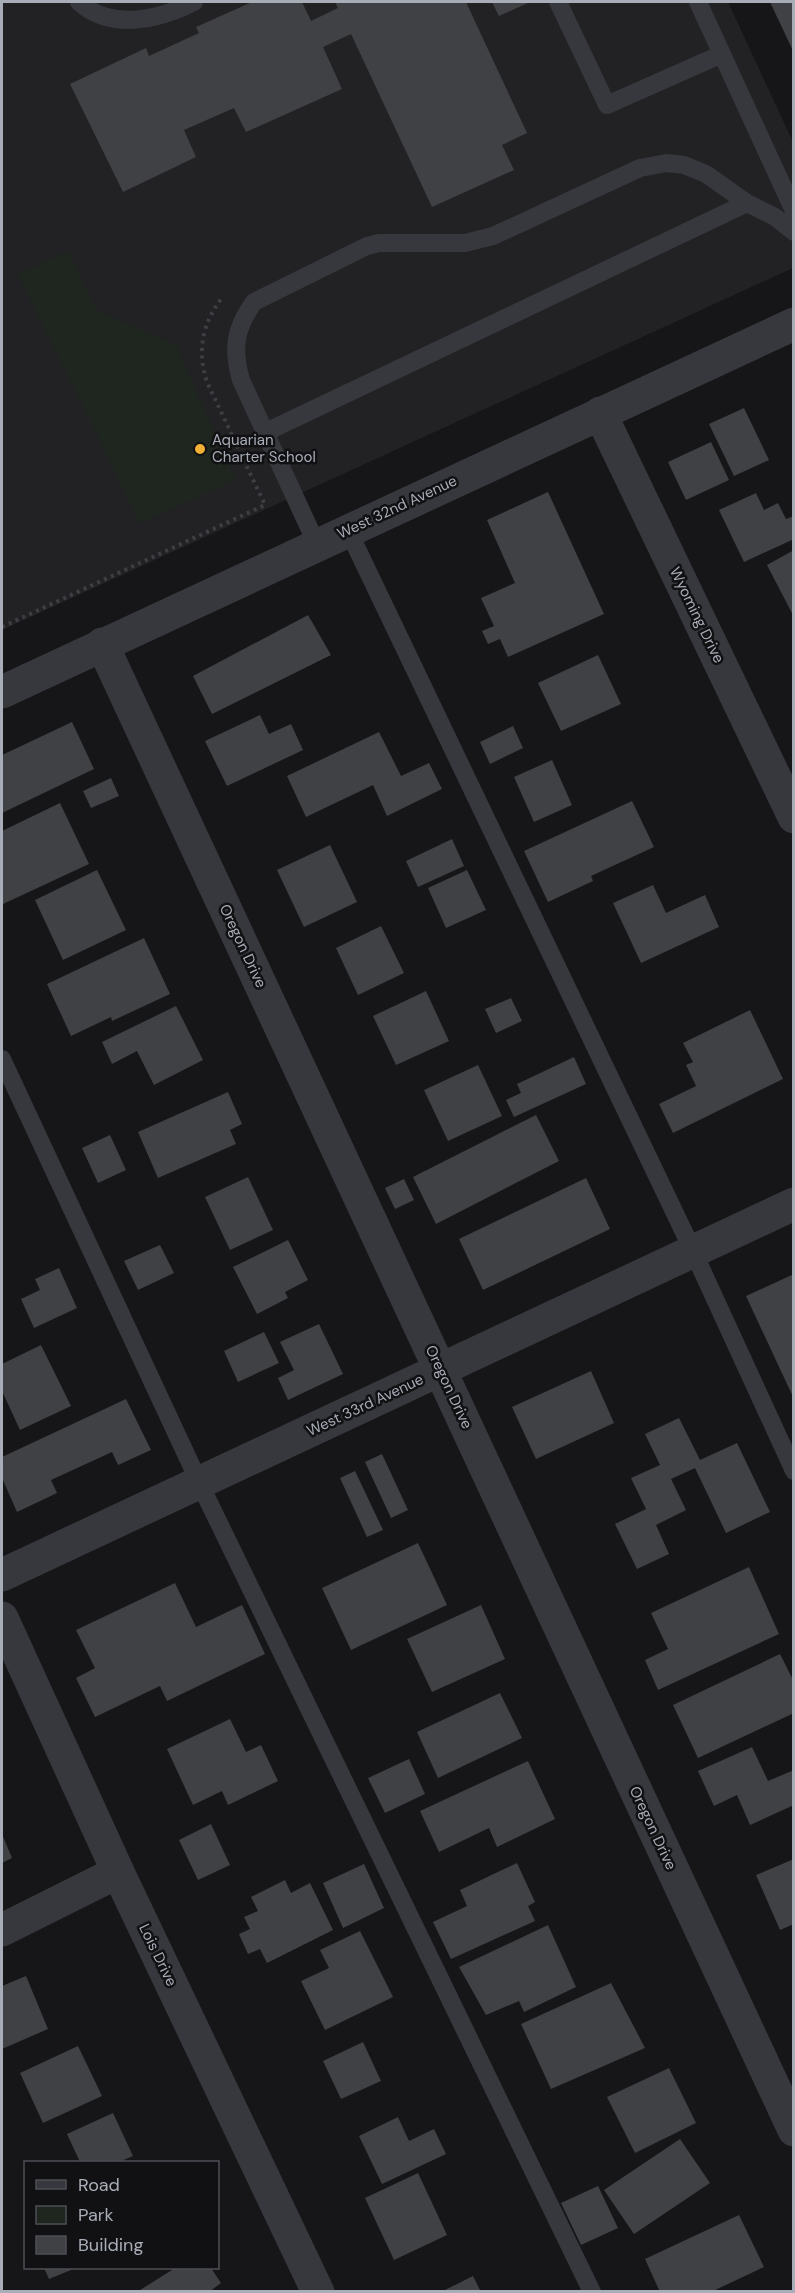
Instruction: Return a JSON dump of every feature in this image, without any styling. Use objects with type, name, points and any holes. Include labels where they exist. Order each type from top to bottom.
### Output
[{"type":"street","name":"West 32nd Avenue","points":[[2,692],[794,324]]},
{"type":"street","name":"Wyoming Drive","points":[[600,413],[794,817]]},
{"type":"street","name":"Oregon Drive","points":[[102,644],[794,2130]]},
{"type":"street","name":"West 33rd Avenue","points":[[2,1575],[794,1204]]},
{"type":"street","name":"Lois Drive","points":[[2,1618],[118,1872],[318,2292]]},
{"type":"street","points":[[2,1930],[118,1872]]},
{"type":"lane","points":[[79,2],[89,10],[111,19],[157,17],[194,2]]},
{"type":"lane","points":[[558,2],[607,105],[722,54]]},
{"type":"lane","points":[[698,2],[794,211]]},
{"type":"lane","points":[[316,545],[241,380],[236,362],[235,339],[242,319],[254,302],[367,246],[379,243],[465,243],[493,237],[652,165],[684,165],[695,169],[747,203],[775,217],[794,232]]},
{"type":"lane","points":[[266,432],[747,203]]},
{"type":"lane","points":[[348,530],[693,1251],[794,1471]]},
{"type":"lane","points":[[2,1059],[199,1482],[592,2292]]},
{"type":"path","points":[[2,627],[265,505],[207,382],[200,362],[202,338],[210,312],[223,296]]},
{"type":"shaded area","name":"Aquarian Charter School","points":[[2,2],[728,2],[793,142],[793,268],[2,630]]},
{"type":"green space","points":[[68,251],[96,310],[176,345],[236,480],[140,523],[18,274]]},
{"type":"building","points":[[252,2],[302,2],[311,21],[338,8],[335,2],[466,2],[527,133],[502,145],[514,170],[432,207],[351,34],[323,47],[342,89],[246,132],[234,108],[184,130],[196,157],[123,192],[70,84],[146,48],[149,56],[199,33],[196,27]]},
{"type":"building","points":[[492,2],[530,2],[499,16]]},
{"type":"building","points":[[770,2],[794,2],[794,53]]},
{"type":"building","points":[[744,408],[769,460],[734,476],[709,424]]},
{"type":"building","points":[[711,442],[729,480],[686,500],[668,462]]},
{"type":"building","points":[[548,492],[604,614],[508,657],[500,639],[488,644],[482,631],[494,626],[481,598],[515,583],[487,520]]},
{"type":"building","points":[[756,493],[764,510],[778,503],[786,519],[794,516],[794,539],[744,562],[719,510]]},
{"type":"building","points":[[794,550],[794,617],[767,565]]},
{"type":"building","points":[[308,615],[331,655],[212,714],[193,676]]},
{"type":"building","points":[[598,655],[621,704],[561,731],[538,683]]},
{"type":"building","points":[[260,715],[269,734],[291,724],[303,750],[227,786],[205,741]]},
{"type":"building","points":[[72,722],[94,769],[2,813],[2,755]]},
{"type":"building","points":[[513,726],[523,748],[490,764],[480,742]]},
{"type":"building","points":[[379,732],[401,776],[429,763],[442,789],[387,816],[373,785],[306,817],[287,776]]},
{"type":"building","points":[[552,760],[572,805],[534,822],[514,777]]},
{"type":"building","points":[[111,778],[119,796],[91,808],[83,791]]},
{"type":"building","points":[[632,801],[654,847],[591,876],[593,881],[548,902],[524,851]]},
{"type":"building","points":[[60,803],[89,864],[3,904],[2,831]]},
{"type":"building","points":[[452,839],[464,866],[418,887],[406,861]]},
{"type":"building","points":[[330,845],[357,902],[304,927],[277,870]]},
{"type":"building","points":[[97,870],[126,930],[63,960],[35,900]]},
{"type":"building","points":[[467,870],[486,910],[446,928],[428,888]]},
{"type":"building","points":[[653,885],[666,913],[705,895],[719,927],[641,963],[613,903]]},
{"type":"building","points":[[381,926],[404,973],[358,995],[336,948]]},
{"type":"building","points":[[144,938],[170,994],[112,1021],[111,1017],[71,1036],[47,984]]},
{"type":"building","points":[[426,991],[449,1041],[396,1065],[373,1016]]},
{"type":"building","points":[[511,998],[522,1021],[496,1033],[485,1009]]},
{"type":"building","points":[[176,1006],[203,1060],[154,1085],[137,1051],[112,1064],[102,1042]]},
{"type":"building","points":[[750,1010],[783,1079],[673,1133],[659,1104],[696,1086],[686,1065],[693,1062],[683,1043]]},
{"type":"building","points":[[574,1057],[586,1084],[514,1117],[506,1100],[521,1093],[517,1084]]},
{"type":"building","points":[[478,1065],[502,1116],[448,1141],[424,1090]]},
{"type":"building","points":[[228,1092],[242,1124],[230,1130],[236,1144],[158,1178],[138,1132]]},
{"type":"building","points":[[536,1115],[559,1161],[436,1224],[413,1177]]},
{"type":"building","points":[[110,1135],[126,1170],[98,1183],[82,1148]]},
{"type":"building","points":[[248,1177],[273,1230],[230,1250],[205,1197]]},
{"type":"building","points":[[586,1178],[610,1229],[483,1290],[459,1239]]},
{"type":"building","points":[[404,1179],[414,1200],[395,1209],[385,1188]]},
{"type":"building","points":[[288,1240],[308,1280],[285,1292],[288,1298],[257,1314],[233,1267]]},
{"type":"building","points":[[160,1245],[174,1273],[138,1290],[124,1261]]},
{"type":"building","points":[[59,1268],[77,1308],[34,1328],[21,1299],[40,1290],[35,1279]]},
{"type":"building","points":[[794,1274],[794,1399],[746,1296]]},
{"type":"building","points":[[319,1324],[343,1374],[288,1400],[278,1378],[294,1370],[280,1342]]},
{"type":"building","points":[[264,1332],[279,1363],[238,1382],[224,1351]]},
{"type":"building","points":[[41,1345],[71,1406],[20,1430],[2,1391],[2,1364]]},
{"type":"building","points":[[591,1371],[614,1423],[536,1459],[512,1407]]},
{"type":"building","points":[[126,1399],[151,1450],[118,1465],[112,1452],[51,1480],[57,1493],[17,1512],[2,1478],[2,1457]]},
{"type":"building","points":[[679,1418],[700,1460],[737,1443],[770,1512],[726,1533],[695,1468],[671,1479],[686,1510],[656,1525],[669,1554],[637,1569],[615,1524],[646,1509],[631,1478],[660,1465],[645,1434]]},
{"type":"building","points":[[382,1454],[408,1510],[391,1518],[365,1462]]},
{"type":"building","points":[[355,1471],[383,1530],[367,1537],[340,1478]]},
{"type":"building","points":[[418,1543],[447,1605],[351,1650],[322,1588]]},
{"type":"building","points":[[749,1567],[779,1634],[658,1690],[645,1660],[668,1649],[651,1613]]},
{"type":"building","points":[[175,1583],[196,1627],[242,1605],[265,1654],[167,1701],[160,1686],[95,1717],[76,1678],[95,1668],[76,1630]]},
{"type":"building","points":[[481,1605],[505,1659],[432,1692],[407,1639]]},
{"type":"building","points":[[780,1654],[794,1682],[794,1713],[698,1758],[673,1705]]},
{"type":"building","points":[[500,1693],[522,1738],[438,1778],[417,1732]]},
{"type":"building","points":[[230,1719],[246,1752],[261,1745],[278,1781],[228,1805],[222,1791],[193,1805],[167,1749]]},
{"type":"building","points":[[752,1747],[768,1781],[794,1770],[794,1805],[750,1825],[737,1795],[714,1806],[698,1771]]},
{"type":"building","points":[[409,1759],[425,1794],[385,1813],[368,1778]]},
{"type":"building","points":[[528,1761],[555,1819],[497,1847],[489,1828],[439,1852],[420,1811]]},
{"type":"building","points":[[211,1824],[230,1865],[198,1880],[179,1840]]},
{"type":"building","points":[[2,1834],[12,1858],[2,1863]]},
{"type":"building","points":[[794,1859],[794,1924],[780,1930],[756,1875]]},
{"type":"building","points":[[517,1863],[535,1902],[528,1906],[535,1921],[451,1959],[433,1922],[467,1906],[460,1890]]},
{"type":"building","points":[[364,1864],[384,1908],[343,1928],[323,1883]]},
{"type":"building","points":[[285,1880],[291,1893],[310,1883],[333,1930],[267,1963],[260,1949],[248,1954],[239,1934],[250,1929],[244,1917],[258,1911],[251,1897]]},
{"type":"building","points":[[548,1925],[576,1987],[524,2012],[519,2001],[486,2015],[459,1967]]},
{"type":"building","points":[[360,1931],[393,1997],[325,2030],[301,1981],[329,1968],[320,1950]]},
{"type":"building","points":[[26,1976],[48,2029],[2,2049],[2,1986]]},
{"type":"building","points":[[611,1983],[645,2048],[551,2089],[521,2024]]},
{"type":"building","points":[[363,2042],[381,2081],[341,2099],[323,2061]]},
{"type":"building","points":[[78,2046],[102,2096],[43,2123],[20,2073]]},
{"type":"building","points":[[669,2068],[696,2123],[635,2153],[607,2097]]},
{"type":"building","points":[[113,2113],[133,2156],[121,2161],[80,2161],[67,2134]]},
{"type":"building","points":[[398,2117],[409,2141],[434,2129],[446,2154],[382,2184],[359,2136]]},
{"type":"building","points":[[680,2139],[710,2183],[634,2234],[604,2190]]},
{"type":"building","points":[[418,2173],[447,2235],[394,2260],[365,2198]]},
{"type":"building","points":[[598,2186],[618,2228],[581,2245],[561,2203]]},
{"type":"building","points":[[739,2215],[764,2267],[711,2292],[660,2292],[645,2259]]},
{"type":"building","points":[[44,2269],[74,2269],[49,2279]]},
{"type":"building","points":[[173,2269],[212,2269],[221,2283],[209,2292],[137,2292]]},
{"type":"building","points":[[473,2276],[481,2292],[441,2292]]},
{"type":"place","name":"Aquarian Charter School","points":[[200,449]]}]
